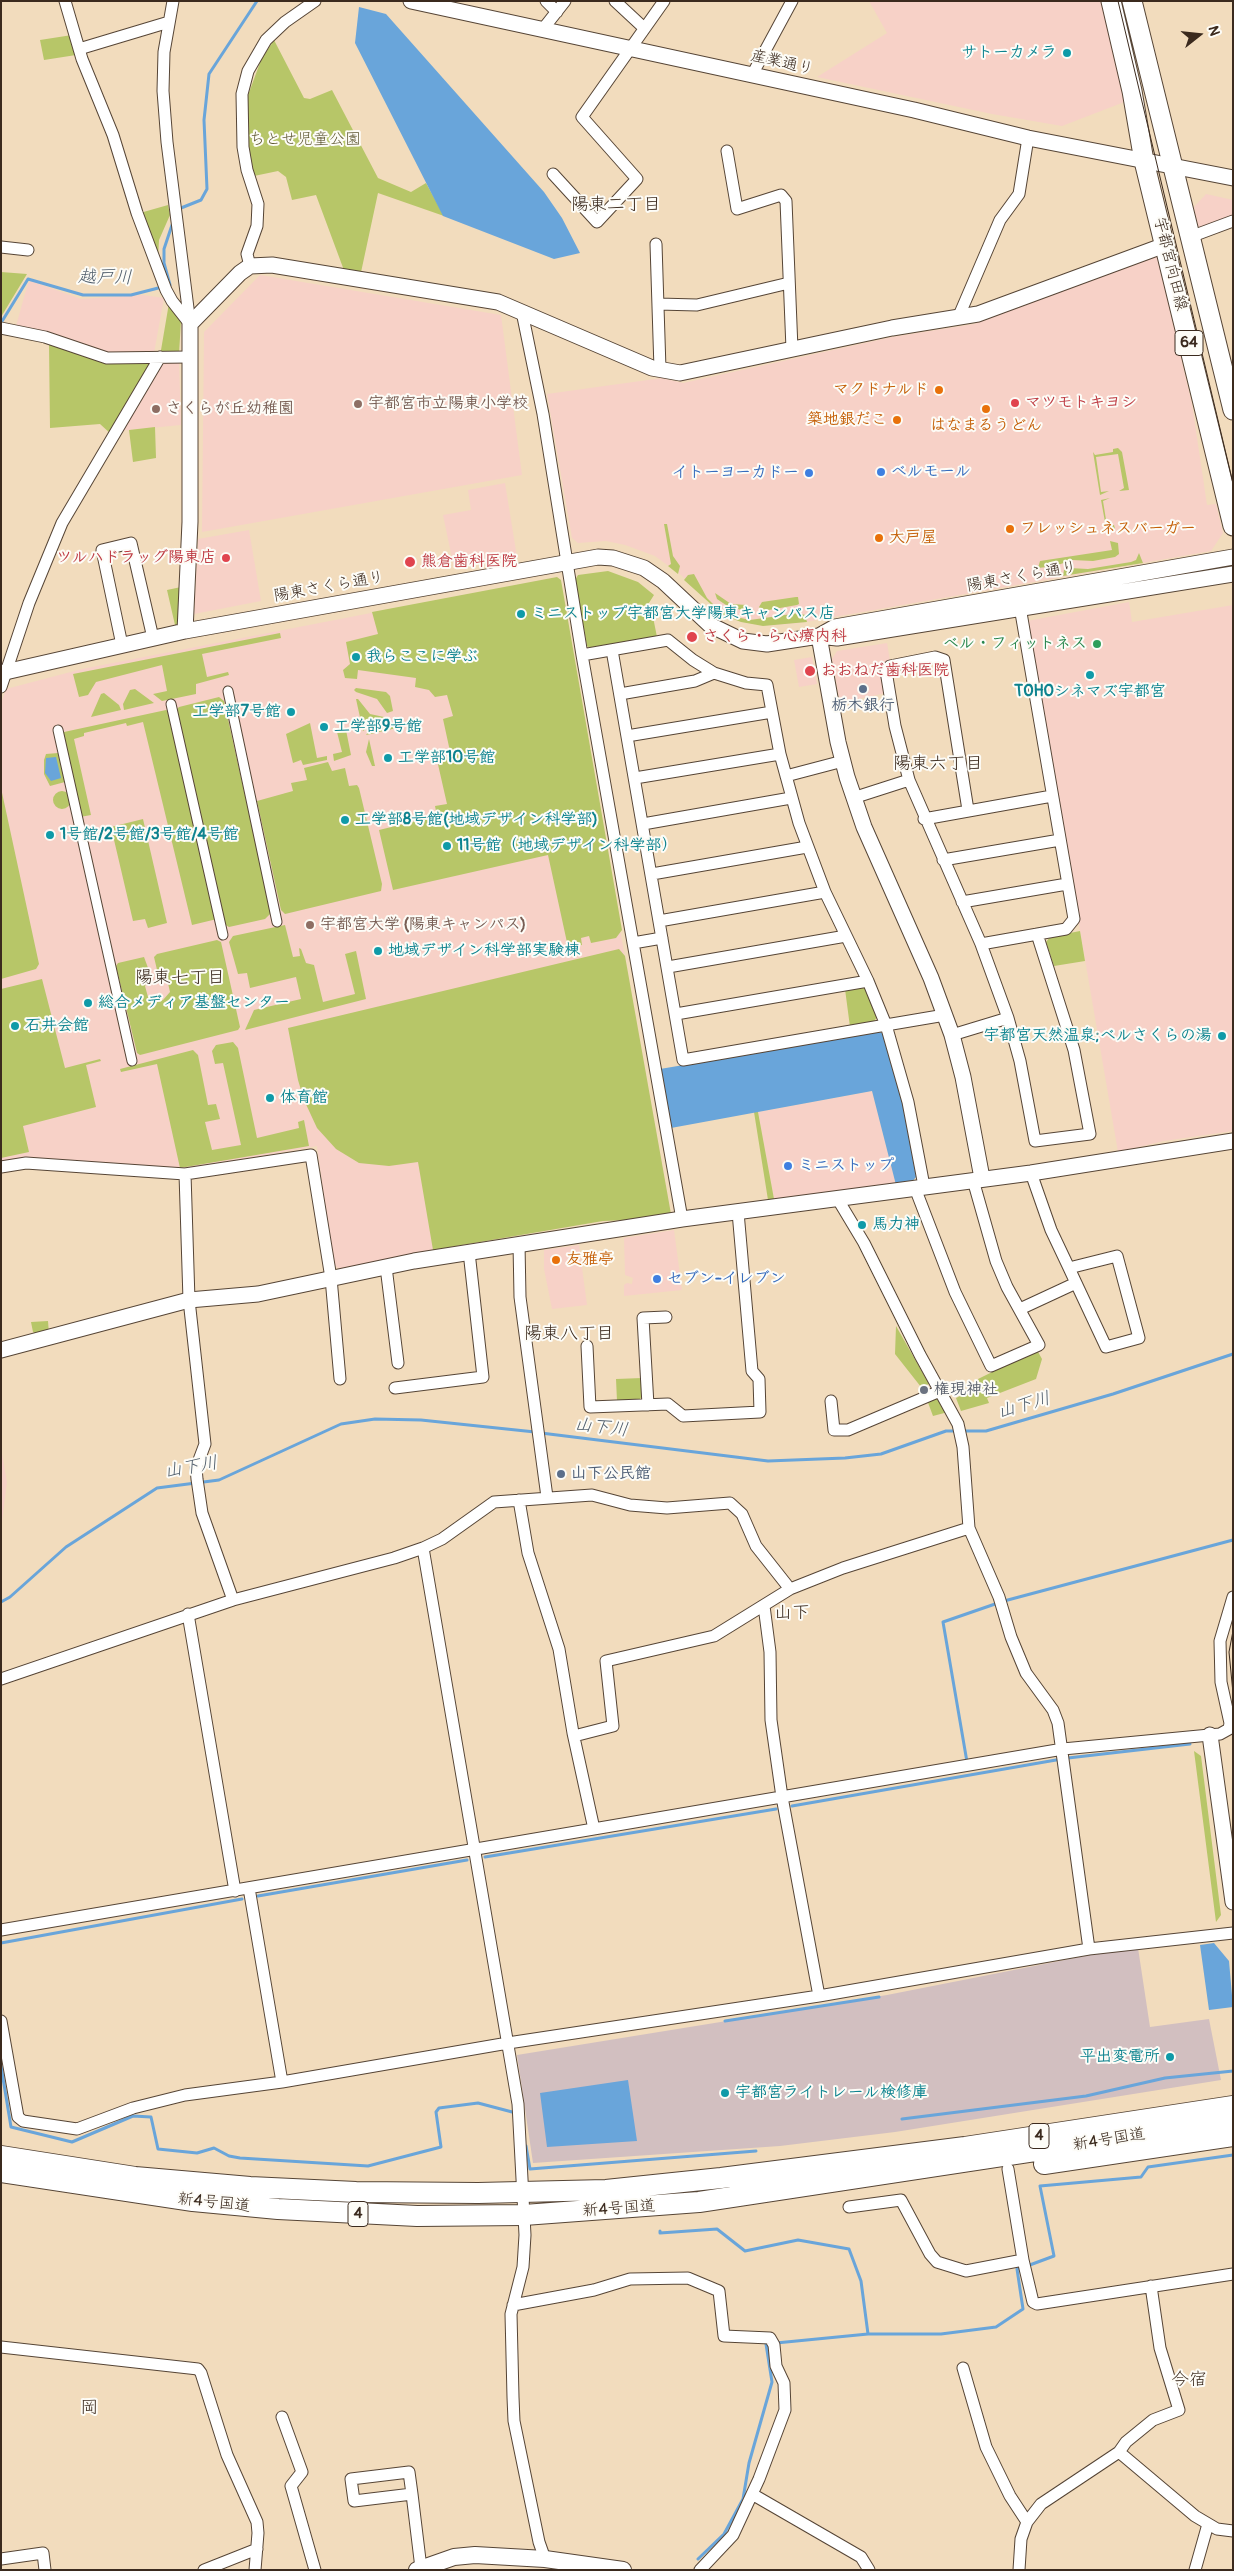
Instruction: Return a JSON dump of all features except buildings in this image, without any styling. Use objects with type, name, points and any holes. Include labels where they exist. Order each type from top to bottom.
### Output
[{"type":"highway","points":[[846,2172],[902,2145],[1233,2093]]},
{"type":"highway","name":"新4号国道","points":[[1,2172],[193,2191],[352,2214],[524,2215],[698,2202],[965,2147],[1233,2106]]},
{"type":"highway","name":"新4号国道","points":[[1,2156],[135,2177],[193,2191],[523,2193],[606,2190],[846,2172],[1233,2121]]},
{"type":"highway","points":[[846,2172],[887,2182],[1008,2169],[1233,2136]]},
{"type":"highway","points":[[1,2145],[193,2191]]},
{"type":"highway","points":[[1,2186],[133,2203],[193,2191]]},
{"type":"main road","name":"宇都宮向田線","points":[[1112,1],[1132,91],[1144,161],[1233,526]]},
{"type":"main road","name":"宇都宮向田線","points":[[1132,1],[1233,410]]},
{"type":"main road","points":[[419,2569],[454,2557],[475,2554],[545,2559],[578,2567],[623,2570]]},
{"type":"street","points":[[65,1],[79,49],[113,135],[137,213],[166,290],[190,324]]},
{"type":"street","points":[[173,1],[164,52],[163,82],[166,134],[190,324],[190,522],[185,631]]},
{"type":"street","points":[[250,266],[247,254],[257,226],[258,204],[247,170],[243,147],[242,94],[248,71],[266,40],[285,22],[315,1]]},
{"type":"street","name":"産業通り","points":[[411,1],[630,47],[999,129],[1028,138],[1174,166]]},
{"type":"street","points":[[546,1],[557,12]]},
{"type":"street","points":[[543,29],[565,1]]},
{"type":"street","points":[[614,1],[644,28]]},
{"type":"street","points":[[553,174],[597,222],[638,179],[582,117],[664,1]]},
{"type":"street","points":[[752,75],[792,1]]},
{"type":"street","points":[[79,49],[169,22]]},
{"type":"street","points":[[958,318],[1000,220],[1019,194],[1028,138]]},
{"type":"street","points":[[727,152],[737,209],[781,195],[786,201],[792,350]]},
{"type":"street","points":[[1174,166],[1233,178]]},
{"type":"street","points":[[1190,237],[1233,221]]},
{"type":"street","points":[[656,244],[660,370]]},
{"type":"street","points":[[190,324],[240,273],[250,266],[272,265],[498,302],[660,370],[680,373],[892,328],[978,314],[1165,245]]},
{"type":"street","points":[[1,247],[28,250]]},
{"type":"street","points":[[658,304],[697,305],[789,283]]},
{"type":"street","points":[[522,312],[543,414],[582,655],[682,1219]]},
{"type":"street","points":[[1,328],[46,338],[107,358],[189,357]]},
{"type":"street","points":[[1,687],[4,673],[29,603],[62,523],[160,357]]},
{"type":"street","points":[[122,645],[102,550],[131,544],[153,638]]},
{"type":"street","name":"陽東さくら通り","points":[[4,673],[185,631],[567,562],[606,557],[644,568],[663,581],[710,625],[743,641],[778,644],[819,636],[837,638],[1233,574]]},
{"type":"street","name":"陽東さくら通り","points":[[819,636],[835,627],[1233,557]]},
{"type":"street","points":[[981,944],[1066,929],[1074,919],[1020,607]]},
{"type":"street","points":[[582,655],[668,640],[693,660],[714,673],[746,683],[767,685],[780,754],[791,798],[807,847],[886,1025],[908,1102],[919,1187],[955,1292],[991,1366],[1039,1345],[1007,1287],[996,1261],[978,1179],[966,1095],[952,1035],[914,937],[877,858],[853,798],[843,761],[819,636]]},
{"type":"street","points":[[612,650],[683,1060],[945,1015]]},
{"type":"street","points":[[968,810],[944,660],[935,657],[890,666],[886,670],[895,726],[909,780],[924,818],[981,944],[1008,1018],[1020,1061],[1035,1141],[1090,1134],[1074,1050],[1037,934]]},
{"type":"street","points":[[620,694],[696,681],[714,673]]},
{"type":"street","points":[[228,691],[277,922]]},
{"type":"street","points":[[171,704],[223,934]]},
{"type":"street","points":[[627,736],[772,712]]},
{"type":"street","points":[[58,730],[132,1060]]},
{"type":"street","points":[[635,778],[780,754]]},
{"type":"street","points":[[786,776],[843,761]]},
{"type":"street","points":[[853,798],[909,780]]},
{"type":"street","points":[[924,818],[1052,796]]},
{"type":"street","points":[[643,824],[791,798]]},
{"type":"street","points":[[943,860],[1060,840]]},
{"type":"street","points":[[652,874],[807,847]]},
{"type":"street","points":[[962,902],[1068,884]]},
{"type":"street","points":[[659,921],[826,892]]},
{"type":"street","points":[[668,967],[846,936]]},
{"type":"street","points":[[632,943],[662,938]]},
{"type":"street","points":[[676,1014],[868,981]]},
{"type":"street","points":[[952,1035],[1008,1018]]},
{"type":"street","points":[[1,1350],[189,1300],[258,1294],[469,1252],[682,1219],[1031,1173],[1233,1141]]},
{"type":"street","points":[[1,1166],[36,1163],[185,1174],[311,1155],[331,1278],[340,1378]]},
{"type":"street","points":[[1031,1173],[1051,1230],[1106,1347],[1139,1338],[1117,1256],[1069,1268]]},
{"type":"street","points":[[185,1174],[189,1300],[205,1444],[196,1468],[197,1478],[201,1506],[233,1600]]},
{"type":"street","points":[[837,1198],[864,1243],[958,1424],[962,1440],[969,1528],[1001,1603],[1026,1673],[1053,1710],[1062,1745],[1089,1949]]},
{"type":"street","points":[[587,1346],[590,1407],[668,1404],[683,1416],[760,1412],[759,1379],[752,1371],[738,1212]]},
{"type":"street","points":[[519,1244],[520,1296],[547,1498]]},
{"type":"street","points":[[395,1388],[483,1377],[469,1252]]},
{"type":"street","points":[[386,1267],[398,1363]]},
{"type":"street","points":[[1020,1310],[1076,1283]]},
{"type":"street","points":[[648,1405],[643,1318],[666,1317]]},
{"type":"street","points":[[831,1401],[834,1430],[848,1430],[940,1391]]},
{"type":"street","points":[[1,1679],[233,1600],[394,1558],[423,1548],[442,1539],[494,1502],[592,1495],[630,1505],[667,1508],[730,1503],[742,1514],[756,1546],[790,1590]]},
{"type":"street","points":[[519,1500],[528,1553],[559,1649],[574,1736],[594,1829]]},
{"type":"street","points":[[574,1736],[613,1726],[606,1661],[714,1636],[790,1590],[843,1568],[969,1528]]},
{"type":"street","points":[[423,1548],[518,2104],[524,2215],[523,2267],[511,2314],[514,2421],[545,2559]]},
{"type":"street","points":[[1,1930],[782,1798],[1062,1745],[1210,1735],[1226,1732],[1229,1729],[1220,1682],[1220,1641],[1233,1597]]},
{"type":"street","points":[[764,1606],[770,1652],[771,1720],[782,1798],[819,1996]]},
{"type":"street","points":[[188,1614],[235,1890]]},
{"type":"street","points":[[1210,1735],[1233,1902]]},
{"type":"street","points":[[248,1888],[282,2082]]},
{"type":"street","points":[[1,2021],[18,2117],[23,2121],[77,2130],[133,2108],[185,2095],[282,2082],[508,2043],[819,1996],[1089,1949],[1233,1933]]},
{"type":"street","points":[[1008,2169],[1023,2260],[1033,2302],[1037,2304],[1233,2274]]},
{"type":"street","points":[[849,2207],[901,2200],[930,2254],[937,2262],[966,2270],[1023,2260]]},
{"type":"street","points":[[513,2305],[594,2290],[630,2279],[688,2278],[719,2291],[724,2336],[770,2338],[774,2345],[776,2366],[784,2383],[785,2410],[752,2494],[733,2535],[700,2570]]},
{"type":"street","points":[[1019,2570],[1021,2539],[1027,2522],[1052,2495],[1119,2452],[1126,2442],[1153,2420],[1179,2410],[1160,2348],[1151,2286]]},
{"type":"street","points":[[1,2347],[198,2369],[201,2373],[227,2454],[256,2522],[257,2549],[255,2570]]},
{"type":"street","points":[[963,2368],[986,2447],[1010,2496],[1027,2522]]},
{"type":"street","points":[[282,2417],[302,2472],[291,2486],[315,2570]]},
{"type":"street","points":[[1119,2452],[1208,2524],[1233,2531]]},
{"type":"street","points":[[412,2494],[354,2501],[351,2479],[410,2472],[419,2569]]},
{"type":"street","points":[[752,2494],[861,2557],[869,2570]]},
{"type":"street","points":[[1195,2570],[1208,2524]]},
{"type":"street","points":[[204,2570],[257,2549]]},
{"type":"street","points":[[1,2558],[42,2553],[46,2570]]},
{"type":"shaded area","points":[[869,1],[1104,1],[1127,101],[1062,126],[992,114],[817,77],[887,33]]},
{"type":"shaded area","points":[[1206,194],[1233,200],[1233,216],[1198,230],[1194,207]]},
{"type":"shaded area","name":"ベルモール","points":[[1157,255],[1192,404],[1207,505],[1216,504],[1223,533],[1211,551],[800,623],[763,626],[742,622],[723,615],[681,575],[655,556],[625,545],[606,541],[578,543],[572,538],[547,394],[662,378],[683,383],[892,337],[974,324]]},
{"type":"shaded area","name":"宇都宮市立陽東小学校","points":[[260,275],[501,315],[522,475],[202,532],[204,332]]},
{"type":"shaded area","points":[[31,281],[81,299],[143,295],[164,298],[154,353],[106,356],[16,326],[28,283]]},
{"type":"shaded area","name":"さくらが丘幼稚園","points":[[179,360],[181,425],[119,431],[161,364]]},
{"type":"shaded area","points":[[505,483],[517,557],[454,568],[443,515],[471,510],[468,490]]},
{"type":"shaded area","points":[[249,530],[261,601],[194,614],[198,539]]},
{"type":"shaded area","name":"宇都宮大学 (陽東キャンパス)","points":[[557,577],[561,580],[564,617],[671,1214],[630,1220],[603,1221],[433,1250],[339,1269],[333,1264],[317,1146],[178,1171],[1,1164],[1,703],[6,689],[82,669]]},
{"type":"shaded area","points":[[1129,602],[1132,622],[1233,605],[1233,1131],[1164,1141],[1118,1152],[1027,621]]},
{"type":"shaded area","points":[[887,643],[890,661],[880,663],[886,693],[840,703],[832,659],[837,651]]},
{"type":"shaded area","name":"おおねだ歯科医院","points":[[812,657],[817,684],[799,687],[794,660]]},
{"type":"shaded area","points":[[872,1091],[896,1185],[774,1199],[758,1112]]},
{"type":"shaded area","points":[[674,1230],[682,1290],[624,1296],[624,1285],[627,1283],[632,1284],[633,1278],[625,1275],[624,1238]]},
{"type":"shaded area","points":[[579,1245],[587,1305],[552,1309],[544,1269],[544,1250]]},
{"type":"shaded area","points":[[1,1448],[7,1482],[1,1530]]},
{"type":"shaded area","points":[[1138,1948],[1150,2027],[1209,2019],[1221,2080],[895,2132],[780,2146],[533,2163],[517,2055],[887,1995],[1100,1953]]},
{"type":"green space","points":[[72,35],[76,55],[44,60],[40,40]]},
{"type":"green space","name":"ちとせ児童公園","points":[[274,40],[304,98],[310,99],[332,90],[378,178],[411,192],[426,183],[444,216],[378,193],[360,277],[345,273],[316,195],[292,200],[286,177],[278,171],[254,176],[247,137],[247,98],[261,60]]},
{"type":"green space","points":[[168,205],[170,215],[159,240],[158,259],[140,213]]},
{"type":"green space","points":[[1,272],[27,274],[1,317]]},
{"type":"green space","points":[[169,303],[181,321],[179,354],[160,356]]},
{"type":"green space","points":[[49,344],[104,363],[152,364],[111,434],[100,424],[50,428]]},
{"type":"green space","points":[[155,427],[156,458],[133,462],[129,430]]},
{"type":"green space","points":[[1118,448],[1122,452],[1129,490],[1119,491],[1124,488],[1118,454],[1096,457],[1101,492],[1109,491],[1100,495],[1093,452],[1095,455],[1113,452],[1113,449]]},
{"type":"green space","points":[[1110,498],[1103,501],[1107,526],[1114,525],[1115,529],[1107,533],[1101,500]]},
{"type":"green space","points":[[664,524],[667,524],[673,556],[680,566],[678,574],[668,566],[671,564]]},
{"type":"green space","points":[[1110,541],[1118,543],[1119,554],[1115,557],[1093,561],[1072,560],[1055,566],[1038,568],[1040,561],[1112,550]]},
{"type":"green space","points":[[1139,553],[1143,563],[1063,576],[1064,570],[1069,568],[1088,569],[1131,562],[1136,560]]},
{"type":"green space","points":[[608,571],[638,582],[654,595],[647,606],[652,612],[657,637],[591,649],[587,646],[575,580],[578,575]]},
{"type":"green space","points":[[694,574],[707,598],[715,606],[732,616],[750,620],[799,613],[805,615],[807,622],[763,626],[741,622],[723,615],[684,580],[688,575]]},
{"type":"green space","points":[[557,577],[561,580],[622,930],[616,938],[591,943],[589,936],[581,938],[582,945],[568,947],[548,855],[393,890],[379,830],[437,816],[435,806],[447,804],[437,760],[451,756],[443,719],[453,716],[447,695],[435,697],[429,690],[415,687],[416,678],[358,670],[357,679],[345,678],[343,670],[350,664],[346,642],[378,634],[372,612]]},
{"type":"green space","points":[[181,587],[180,624],[175,625],[167,590]]},
{"type":"green space","points":[[715,593],[731,604],[747,605],[749,610],[744,611],[726,605],[717,599]]},
{"type":"green space","points":[[798,597],[799,604],[797,605],[763,611],[759,607],[762,602]]},
{"type":"green space","points":[[280,633],[281,638],[202,654],[207,677],[228,672],[229,675],[196,684],[196,694],[162,701],[153,694],[167,691],[162,665],[96,682],[88,695],[79,697],[73,674]]},
{"type":"green space","points":[[356,688],[386,692],[390,696],[393,711],[387,713],[377,699],[356,692],[354,690]]},
{"type":"green space","points":[[135,689],[154,703],[124,710],[123,704],[130,690]]},
{"type":"green space","points":[[104,693],[119,705],[121,710],[91,717],[101,694]]},
{"type":"green space","points":[[219,697],[224,701],[271,913],[265,919],[229,927],[224,924],[176,710],[179,707]]},
{"type":"green space","points":[[356,699],[370,714],[384,717],[384,719],[376,721],[363,731]]},
{"type":"green space","points":[[168,711],[217,919],[192,925],[143,722],[127,726],[126,723],[84,733],[84,736],[74,739],[91,815],[80,817],[61,735],[64,732]]},
{"type":"green space","points":[[310,723],[317,758],[327,756],[327,760],[303,765],[301,760],[293,763],[286,734]]},
{"type":"green space","points":[[381,724],[392,724],[401,727],[366,735],[370,730]]},
{"type":"green space","points":[[346,730],[351,755],[334,761],[333,754],[342,752],[337,732]]},
{"type":"green space","points":[[369,739],[375,766],[372,766],[366,752]]},
{"type":"green space","points":[[58,753],[65,782],[50,786],[44,774],[44,760],[46,754]]},
{"type":"green space","points":[[328,762],[332,771],[345,768],[349,786],[357,785],[359,788],[382,884],[381,891],[285,914],[281,910],[257,801],[293,791],[291,783],[307,780],[304,768]]},
{"type":"green space","points":[[1,788],[39,964],[36,969],[1,979]]},
{"type":"green space","points":[[62,791],[68,794],[71,800],[68,806],[62,809],[56,806],[53,800],[56,794]]},
{"type":"green space","points":[[143,819],[167,923],[148,928],[145,919],[133,921],[111,827]]},
{"type":"green space","points":[[285,925],[293,957],[300,956],[299,948],[306,963],[314,965],[323,1002],[355,994],[345,954],[356,951],[366,999],[245,1030],[254,1010],[301,999],[296,977],[250,988],[247,973],[238,974],[229,942],[233,936]]},
{"type":"green space","points":[[1080,931],[1085,961],[1054,966],[1046,942],[1050,937]]},
{"type":"green space","points":[[217,940],[221,942],[240,1027],[238,1030],[140,1055],[137,1053],[116,966],[118,963],[144,957],[151,976],[145,986],[148,997],[156,1002],[163,1000],[170,992],[167,979],[158,974],[154,957],[157,954]]},
{"type":"green space","points":[[619,949],[625,956],[671,1214],[630,1220],[603,1221],[433,1250],[418,1162],[389,1166],[359,1163],[336,1149],[317,1128],[304,1100],[298,1080],[288,1028]]},
{"type":"green space","points":[[42,979],[65,1068],[100,1059],[101,1061],[86,1065],[96,1107],[23,1126],[29,1152],[1,1158],[1,989]]},
{"type":"green space","points":[[862,986],[868,990],[877,1017],[873,1023],[850,1027],[845,989]]},
{"type":"green space","points":[[233,1042],[238,1048],[257,1138],[299,1128],[298,1122],[304,1120],[309,1146],[180,1168],[157,1064],[121,1072],[120,1069],[193,1050],[198,1055],[208,1105],[216,1104],[220,1119],[205,1122],[212,1150],[241,1145],[223,1063],[215,1064],[212,1051],[216,1045]]},
{"type":"green space","points":[[754,1112],[758,1112],[774,1199],[768,1200]]},
{"type":"green space","points":[[48,1321],[49,1334],[39,1336],[33,1332],[31,1322]]},
{"type":"green space","points":[[896,1326],[929,1384],[921,1387],[895,1354]]},
{"type":"green space","points":[[1037,1350],[1042,1359],[1036,1379],[987,1398],[989,1403],[961,1411],[956,1398],[981,1386],[978,1379]]},
{"type":"green space","points":[[642,1378],[643,1395],[639,1400],[617,1401],[616,1379]]},
{"type":"green space","points":[[933,1398],[940,1400],[948,1412],[933,1416],[927,1400]]},
{"type":"green space","points":[[1194,1751],[1201,1756],[1221,1915],[1216,1922]]},
{"type":"water","points":[[359,7],[386,14],[544,192],[562,218],[580,253],[554,259],[443,216],[355,43]]},
{"type":"water","points":[[56,757],[61,778],[51,781],[45,773],[46,758]]},
{"type":"water","points":[[880,1032],[885,1035],[902,1098],[916,1177],[911,1183],[896,1185],[872,1091],[671,1128],[660,1069]]},
{"type":"water","points":[[1214,1943],[1229,1961],[1233,2007],[1209,2010],[1200,1945]]},
{"type":"water","points":[[628,2080],[637,2141],[547,2147],[540,2093]]},
{"type":"waterway","name":"越戸川","points":[[181,208],[201,200],[207,189],[204,120],[209,74],[257,1]]},
{"type":"waterway","name":"越戸川","points":[[1,323],[28,279],[83,295],[131,295],[170,285],[164,263],[164,249],[172,225]]},
{"type":"waterway","name":"山下川","points":[[963,1431],[986,1431],[1113,1394],[1233,1354]]},
{"type":"waterway","name":"山下川","points":[[1,1602],[10,1597],[66,1547],[157,1488],[219,1480],[341,1424],[375,1419],[421,1420],[535,1432]]},
{"type":"waterway","name":"山下川","points":[[541,1433],[768,1461],[845,1458],[881,1454],[946,1431],[956,1431]]},
{"type":"waterway","points":[[1004,1601],[1233,1540]]},
{"type":"waterway","points":[[967,1762],[943,1622],[998,1603]]},
{"type":"waterway","points":[[1068,1758],[1190,1744]]},
{"type":"waterway","points":[[792,1806],[1056,1760]]},
{"type":"waterway","points":[[485,1857],[776,1809]]},
{"type":"waterway","points":[[258,1896],[467,1860]]},
{"type":"waterway","points":[[1,1943],[242,1899]]},
{"type":"waterway","points":[[725,2021],[879,1997]]},
{"type":"waterway","points":[[1,2066],[11,2127],[72,2142],[133,2116],[151,2117],[158,2149],[197,2153],[214,2148],[229,2156],[240,2158],[368,2166],[441,2147],[436,2112],[439,2108],[478,2103],[516,2113]]},
{"type":"waterway","points":[[902,2119],[1086,2096],[1165,2078],[1233,2071]]},
{"type":"waterway","points":[[526,2146],[530,2169],[756,2151]]},
{"type":"waterway","points":[[1027,2266],[1054,2256],[1040,2186],[1141,2177],[1148,2167],[1233,2155]]},
{"type":"waterway","points":[[660,2231],[660,2233],[717,2229],[745,2251],[798,2240],[849,2249],[861,2281],[868,2334],[941,2334],[996,2327],[1023,2309],[1017,2269],[1022,2268]]},
{"type":"waterway","points":[[776,2343],[868,2334]]},
{"type":"waterway","points":[[698,2559],[724,2534],[743,2499],[749,2463],[772,2382],[766,2344],[770,2344]]},
{"type":"tram line","points":[[1118,1],[1233,483]]},
{"type":"tram line","points":[[1233,1631],[1229,1652],[1233,1693]]},
{"type":"place","name":"サトーカメラ","points":[[1067,53]]},
{"type":"place","name":"マクドナルド","points":[[939,390]]},
{"type":"place","name":"マツモトキヨシ","points":[[1015,403]]},
{"type":"place","name":"宇都宮市立陽東小学校","points":[[358,404]]},
{"type":"place","name":"さくらが丘幼稚園","points":[[156,409]]},
{"type":"place","name":"はなまるうどん","points":[[986,409]]},
{"type":"place","name":"築地銀だこ","points":[[897,420]]},
{"type":"place","name":"ベルモール","points":[[881,472]]},
{"type":"place","name":"イトーヨーカドー","points":[[809,473]]},
{"type":"place","name":"フレッシュネスバーガー","points":[[1010,529]]},
{"type":"place","name":"大戸屋","points":[[879,538]]},
{"type":"place","name":"ツルハドラッグ陽東店","points":[[226,558]]},
{"type":"place","name":"熊倉歯科医院","points":[[410,562]]},
{"type":"place","name":"ミニストップ宇都宮大学陽東キャンパス店","points":[[521,614]]},
{"type":"place","name":"さくら・ら心療内科","points":[[692,637]]},
{"type":"place","name":"ベル・フィットネス","points":[[1097,644]]},
{"type":"place","name":"我らここに学ぶ","points":[[356,657]]},
{"type":"place","name":"おおねだ歯科医院","points":[[810,671]]},
{"type":"place","name":"TOHOシネマズ宇都宮","points":[[1090,675]]},
{"type":"place","name":"栃木銀行","points":[[863,689]]},
{"type":"place","name":"工学部7号館","points":[[291,712]]},
{"type":"place","name":"工学部9号館","points":[[324,727]]},
{"type":"place","name":"工学部10号館","points":[[388,758]]},
{"type":"place","name":"工学部8号館(地域デザイン科学部)","points":[[345,820]]},
{"type":"place","name":"1号館/2号館/3号館/4号館","points":[[50,835]]},
{"type":"place","name":"11号館（地域デザイン科学部）","points":[[447,846]]},
{"type":"place","name":"宇都宮大学 (陽東キャンパス)","points":[[310,925]]},
{"type":"place","name":"地域デザイン科学部実験棟","points":[[378,951]]},
{"type":"place","name":"総合メディア基盤センター","points":[[88,1003]]},
{"type":"place","name":"石井会館","points":[[15,1026]]},
{"type":"place","name":"宇都宮天然温泉;ベルさくらの湯","points":[[1222,1036]]},
{"type":"place","name":"体育館","points":[[270,1098]]},
{"type":"place","name":"ミニストップ","points":[[788,1166]]},
{"type":"place","name":"馬力神","points":[[862,1225]]},
{"type":"place","name":"友雅亭","points":[[556,1260]]},
{"type":"place","name":"セブン-イレブン","points":[[657,1279]]},
{"type":"place","name":"権現神社","points":[[924,1390]]},
{"type":"place","name":"山下公民館","points":[[561,1474]]},
{"type":"place","name":"平出変電所","points":[[1170,2057]]},
{"type":"place","name":"宇都宮ライトレール検修庫","points":[[725,2093]]},
{"type":"district","name":"陽東二丁目","points":[[616,205]]},
{"type":"district","name":"陽東六丁目","points":[[938,764]]},
{"type":"district","name":"陽東七丁目","points":[[180,978]]},
{"type":"district","name":"陽東八丁目","points":[[569,1334]]},
{"type":"district","name":"山下","points":[[792,1613]]},
{"type":"district","name":"今宿","points":[[1189,2380]]},
{"type":"district","name":"岡","points":[[89,2408]]}]
